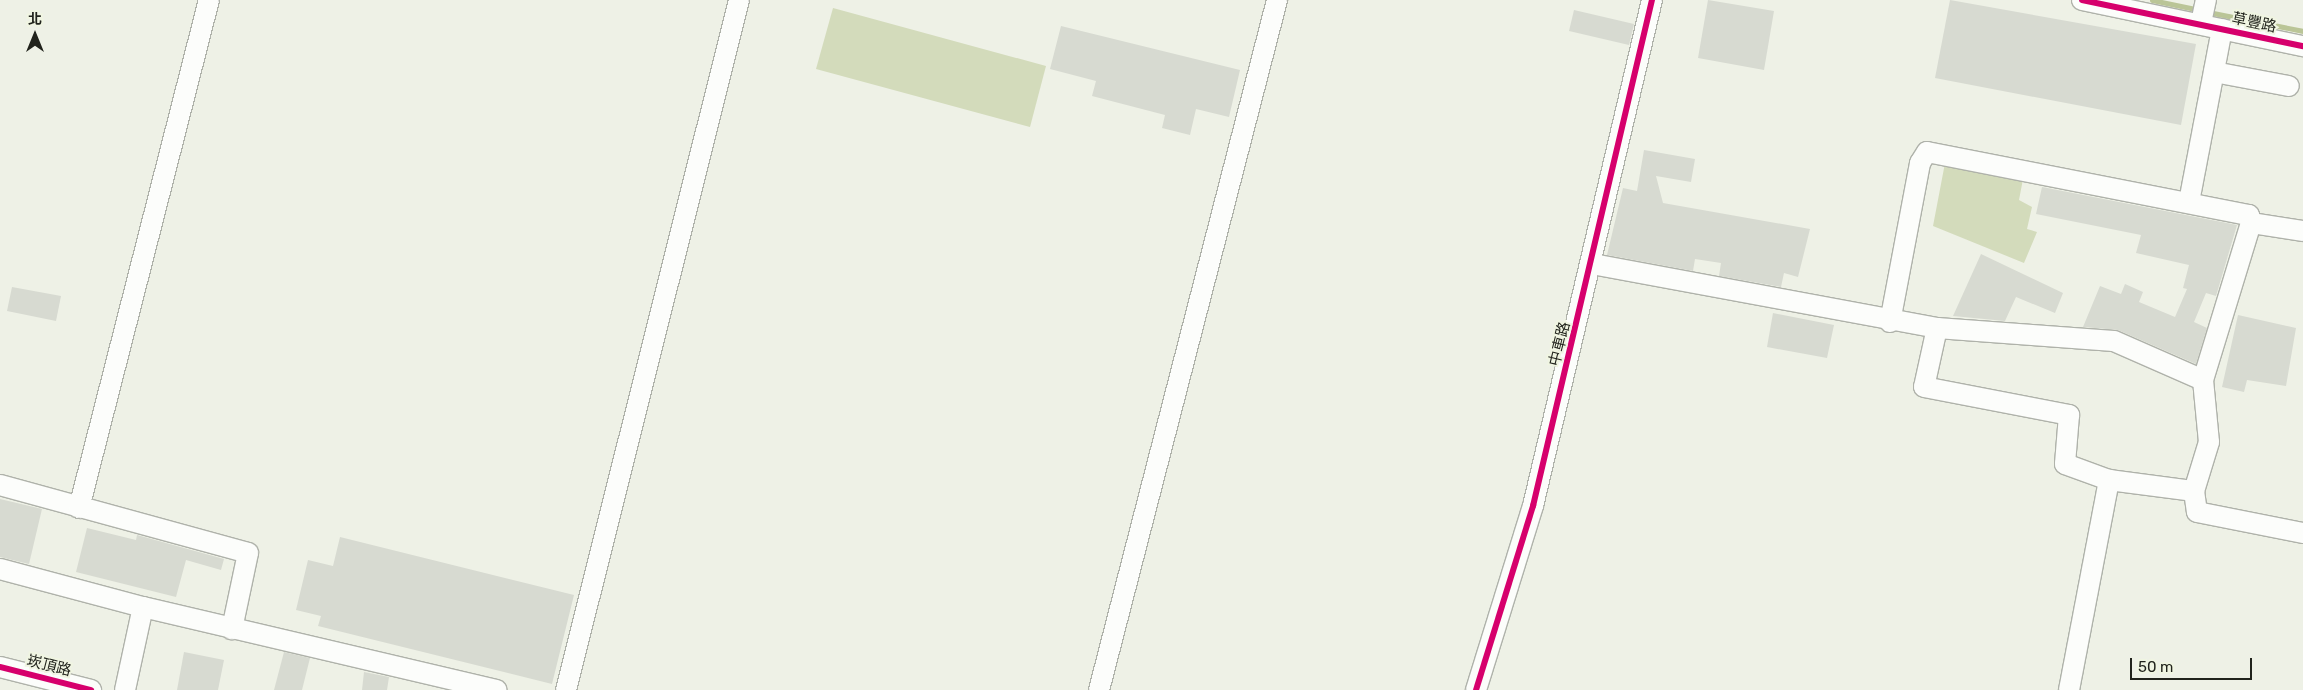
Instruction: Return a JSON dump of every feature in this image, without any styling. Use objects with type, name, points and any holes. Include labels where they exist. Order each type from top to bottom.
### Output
[{"type":"street","points":[[79,508],[209,0]]},
{"type":"street","points":[[566,690],[739,0]]},
{"type":"street","points":[[1099,690],[1277,0]]},
{"type":"street","name":"中車路","points":[[1476,690],[1533,506],[1592,264],[1652,0]]},
{"type":"street","name":"草豐路","points":[[2082,0],[2201,23],[2303,46]]},
{"type":"street","points":[[2201,23],[2206,0]]},
{"type":"street","points":[[2189,202],[2222,29]]},
{"type":"street","points":[[2214,72],[2289,86]]},
{"type":"street","points":[[1890,322],[1920,163],[1926,152],[2249,215],[2252,223],[2203,380],[2209,442],[2194,491],[2197,512],[2303,533]]},
{"type":"street","points":[[2252,223],[2303,231]]},
{"type":"street","points":[[1592,264],[1890,322],[1937,328],[2114,340],[2203,380]]},
{"type":"street","points":[[1937,328],[1924,387],[2069,415],[2066,464],[2109,480],[2194,491]]},
{"type":"street","points":[[2069,690],[2109,480]]},
{"type":"street","points":[[0,485],[248,553],[232,629]]},
{"type":"street","points":[[0,569],[232,629],[496,690]]},
{"type":"street","points":[[125,690],[143,607]]},
{"type":"street","name":"崁頂路","points":[[0,667],[91,690]]},
{"type":"green space","points":[[833,8],[1046,66],[1030,127],[816,69]]},
{"type":"green space","points":[[1945,163],[2023,179],[2019,200],[2032,207],[2027,229],[2037,232],[2024,263],[1933,226]]},
{"type":"building","points":[[1708,0],[1774,11],[1764,70],[1698,58]]},
{"type":"building","points":[[1950,0],[2196,44],[2181,125],[1935,78]]},
{"type":"building","points":[[1574,10],[1634,24],[1629,45],[1569,31]]},
{"type":"building","points":[[1061,26],[1240,70],[1229,117],[1196,109],[1190,135],[1162,128],[1165,115],[1092,96],[1096,81],[1050,69]]},
{"type":"building","points":[[1644,150],[1695,159],[1691,182],[1656,176],[1663,203],[1810,229],[1798,277],[1784,273],[1781,287],[1719,276],[1721,263],[1695,259],[1693,271],[1607,255],[1623,188],[1637,191]]},
{"type":"building","points":[[2042,187],[2237,225],[2216,296],[2206,293],[2194,322],[2207,328],[2196,364],[2118,330],[2083,327],[2100,286],[2121,294],[2125,284],[2143,292],[2139,302],[2175,317],[2187,289],[2183,288],[2189,265],[2136,253],[2141,235],[2036,214]]},
{"type":"building","points":[[1981,254],[2063,293],[2055,313],[2016,297],[2005,321],[1953,316]]},
{"type":"building","points":[[12,287],[61,296],[56,321],[7,311]]},
{"type":"building","points":[[1773,313],[1834,325],[1827,358],[1767,347]]},
{"type":"building","points":[[2238,315],[2296,328],[2286,386],[2247,380],[2244,392],[2222,387]]},
{"type":"building","points":[[0,499],[42,509],[29,564],[0,557]]},
{"type":"building","points":[[87,528],[136,540],[137,535],[224,559],[221,570],[186,560],[176,597],[76,572]]},
{"type":"building","points":[[340,537],[574,595],[552,684],[318,626],[321,616],[296,610],[308,560],[333,566]]},
{"type":"building","points":[[184,652],[224,660],[218,690],[177,690]]},
{"type":"building","points":[[284,652],[310,658],[302,690],[274,690]]},
{"type":"building","points":[[364,672],[389,677],[387,690],[362,690]]},
{"type":"waterway","points":[[2152,0],[2200,10]]},
{"type":"waterway","points":[[2208,12],[2303,31]]},
{"type":"cycle path","points":[[1476,690],[1533,506],[1652,0]]},
{"type":"cycle path","points":[[2082,0],[2303,46]]},
{"type":"cycle path","points":[[0,667],[91,690]]}]
